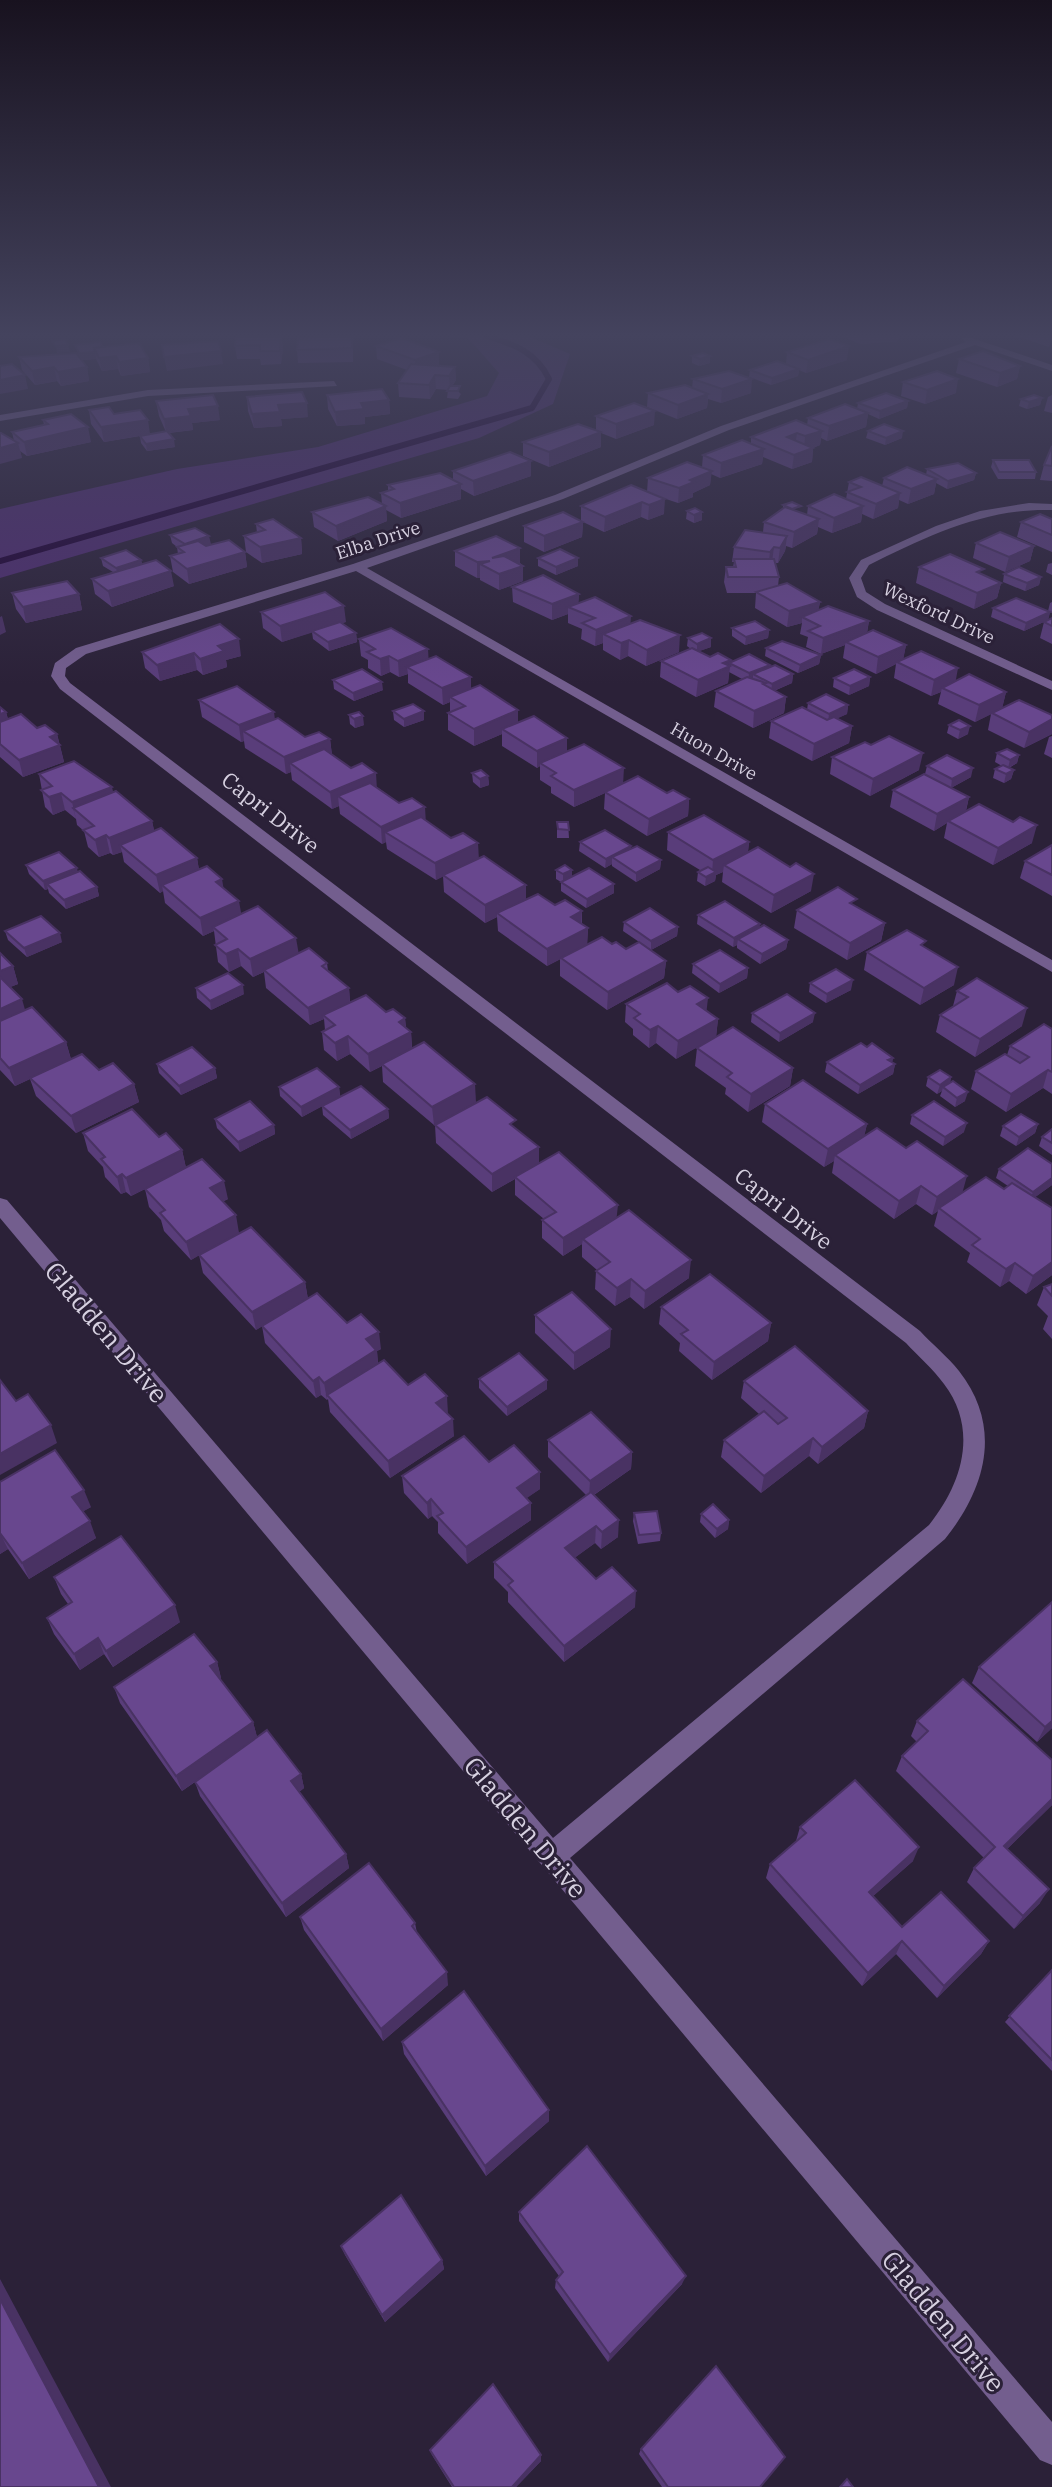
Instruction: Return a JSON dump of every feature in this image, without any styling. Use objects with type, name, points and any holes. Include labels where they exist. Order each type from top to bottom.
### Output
[{"type":"street","name":"Elba Drive","points":[[60,666],[81,651],[357,567],[559,497],[667,452]]},
{"type":"street","name":"Wexford Drive","points":[[1052,507],[1001,507],[865,563],[855,578],[861,594],[881,607],[1052,686]]},
{"type":"street","name":"Huon Drive","points":[[357,567],[1052,967]]},
{"type":"street","name":"Capri Drive","points":[[60,666],[58,676],[65,686],[913,1337],[954,1380],[971,1420],[976,1446],[974,1471],[956,1511],[937,1532],[552,1856]]},
{"type":"street","name":"Gladden Drive","points":[[0,1205],[1052,2448]]},
{"type":"shaded area","points":[[286,452],[431,452],[0,578],[0,509],[177,469]]},
{"type":"building","points":[[510,452],[531,461],[473,481],[453,471]]},
{"type":"building","points":[[711,452],[755,452],[721,463],[703,455]]},
{"type":"building","points":[[1049,452],[1052,452],[1052,466],[1044,465]]},
{"type":"building","points":[[993,460],[1029,460],[1036,472],[999,472]]},
{"type":"building","points":[[687,462],[712,471],[679,488],[648,478]]},
{"type":"building","points":[[958,463],[976,473],[948,481],[927,469]]},
{"type":"building","points":[[907,467],[937,479],[911,489],[884,478]]},
{"type":"building","points":[[440,473],[461,484],[400,503],[381,493],[394,489],[388,485]]},
{"type":"building","points":[[861,477],[900,493],[876,504],[847,492],[861,487],[849,482]]},
{"type":"building","points":[[631,485],[665,499],[649,505],[642,502],[605,517],[581,506]]},
{"type":"building","points":[[834,494],[863,506],[834,518],[808,506]]},
{"type":"building","points":[[368,497],[386,506],[336,526],[312,512]]},
{"type":"building","points":[[792,502],[801,506],[792,509],[783,505]]},
{"type":"building","points":[[785,507],[819,519],[794,532],[764,522]]},
{"type":"building","points":[[695,508],[702,512],[694,515],[687,511]]},
{"type":"building","points":[[563,512],[583,522],[544,536],[524,526]]},
{"type":"building","points":[[1040,514],[1052,519],[1052,535],[1021,522]]},
{"type":"building","points":[[273,519],[301,538],[260,547],[244,536],[265,530],[256,524]]},
{"type":"building","points":[[195,528],[209,536],[185,544],[170,535]]},
{"type":"building","points":[[745,530],[787,536],[780,548],[774,547],[770,552],[734,547]]},
{"type":"building","points":[[1000,532],[1034,546],[1009,557],[976,543]]},
{"type":"building","points":[[496,536],[520,548],[492,558],[504,556],[523,566],[499,574],[480,564],[490,561],[477,562],[455,551]]},
{"type":"building","points":[[229,540],[245,552],[187,569],[170,556],[184,552],[177,547],[198,541],[206,546]]},
{"type":"building","points":[[560,549],[578,558],[556,567],[538,558]]},
{"type":"building","points":[[126,550],[141,560],[116,568],[101,558]]},
{"type":"building","points":[[950,554],[984,569],[977,572],[1001,583],[977,593],[919,567]]},
{"type":"building","points":[[734,559],[774,559],[779,577],[728,577],[726,567],[736,567]]},
{"type":"building","points":[[156,560],[171,571],[108,591],[92,579]]},
{"type":"building","points":[[1019,567],[1041,577],[1027,583],[1004,574]]},
{"type":"building","points":[[543,575],[579,594],[552,604],[512,587]]},
{"type":"building","points":[[67,581],[79,594],[23,607],[12,593]]},
{"type":"building","points":[[787,583],[820,602],[789,611],[756,592]]},
{"type":"building","points":[[325,592],[344,606],[280,626],[261,612]]},
{"type":"building","points":[[595,597],[631,616],[596,630],[582,623],[595,618],[568,607]]},
{"type":"building","points":[[1016,598],[1050,612],[1026,623],[993,608]]},
{"type":"building","points":[[828,606],[869,621],[823,638],[808,631],[820,626],[802,617]]},
{"type":"building","points":[[640,620],[680,635],[647,650],[629,640],[621,643],[603,634]]},
{"type":"building","points":[[755,621],[769,630],[746,637],[732,628]]},
{"type":"building","points":[[340,622],[356,633],[328,642],[312,631]]},
{"type":"building","points":[[220,624],[239,639],[218,646],[224,651],[200,659],[194,653],[157,665],[142,652]]},
{"type":"building","points":[[391,628],[428,649],[398,661],[389,656],[380,659],[367,652],[375,649],[359,639]]},
{"type":"building","points":[[873,630],[906,645],[878,657],[846,642]]},
{"type":"building","points":[[702,633],[711,638],[697,644],[688,638]]},
{"type":"building","points":[[782,641],[821,655],[800,665],[766,648]]},
{"type":"building","points":[[692,648],[710,657],[718,653],[731,660],[723,663],[730,666],[698,680],[661,661]]},
{"type":"building","points":[[921,651],[958,668],[934,680],[897,662]]},
{"type":"building","points":[[749,654],[770,665],[749,673],[729,663]]},
{"type":"building","points":[[436,656],[471,677],[442,688],[407,667]]},
{"type":"building","points":[[775,665],[793,674],[772,684],[753,674]]},
{"type":"building","points":[[362,669],[382,682],[353,693],[333,680]]},
{"type":"building","points":[[854,669],[870,677],[850,686],[834,678]]},
{"type":"building","points":[[969,674],[1006,692],[979,705],[942,688]]},
{"type":"building","points":[[747,677],[766,683],[763,684],[786,697],[754,711],[716,691]]},
{"type":"building","points":[[480,685],[518,710],[474,729],[448,713],[465,706],[450,697]]},
{"type":"building","points":[[237,686],[274,712],[239,725],[199,700]]},
{"type":"building","points":[[826,694],[848,705],[829,714],[808,703]]},
{"type":"building","points":[[1019,700],[1052,715],[1052,719],[1029,732],[992,713]]},
{"type":"building","points":[[413,704],[424,711],[404,719],[393,711]]},
{"type":"building","points":[[802,707],[827,720],[834,717],[852,726],[814,744],[771,721]]},
{"type":"building","points":[[359,712],[363,716],[354,719],[349,715]]},
{"type":"building","points":[[21,714],[37,728],[45,725],[57,734],[50,737],[60,745],[19,760],[0,744],[0,722]]},
{"type":"building","points":[[534,716],[567,738],[537,751],[502,729]]},
{"type":"building","points":[[278,718],[305,737],[319,732],[330,739],[284,757],[243,731]]},
{"type":"building","points":[[959,720],[970,726],[960,730],[949,725]]},
{"type":"building","points":[[889,736],[923,753],[873,779],[832,757],[865,742],[871,745]]},
{"type":"building","points":[[584,744],[624,768],[574,790],[551,776],[556,773],[540,763]]},
{"type":"building","points":[[324,749],[351,768],[362,763],[376,773],[330,792],[290,763]]},
{"type":"building","points":[[1007,749],[1019,755],[1010,760],[997,753]]},
{"type":"building","points":[[947,755],[973,768],[952,779],[927,766]]},
{"type":"building","points":[[74,761],[112,787],[72,802],[61,793],[49,797],[41,790],[52,786],[39,774]]},
{"type":"building","points":[[1003,765],[1014,770],[1006,774],[995,769]]},
{"type":"building","points":[[481,770],[488,776],[480,779],[472,773]]},
{"type":"building","points":[[924,774],[969,797],[937,814],[893,790]]},
{"type":"building","points":[[638,776],[667,793],[673,790],[689,799],[649,819],[605,792]]},
{"type":"building","points":[[370,783],[399,803],[412,798],[425,807],[381,827],[338,796]]},
{"type":"building","points":[[116,791],[152,821],[109,838],[106,835],[95,840],[83,830],[94,826],[73,808]]},
{"type":"building","points":[[979,804],[1013,822],[1020,817],[1037,825],[998,848],[948,821]]},
{"type":"building","points":[[704,815],[749,842],[713,860],[668,832]]},
{"type":"building","points":[[421,817],[451,838],[463,833],[478,843],[435,863],[385,832]]},
{"type":"building","points":[[557,822],[568,822],[569,830],[558,829]]},
{"type":"building","points":[[161,828],[197,858],[156,875],[120,845]]},
{"type":"building","points":[[605,830],[631,846],[606,859],[580,842]]},
{"type":"building","points":[[1052,845],[1052,875],[1025,861]]},
{"type":"building","points":[[637,846],[661,860],[636,873],[612,857]]},
{"type":"building","points":[[758,847],[790,867],[796,863],[814,874],[774,895],[724,865]]},
{"type":"building","points":[[59,852],[77,868],[43,881],[26,865]]},
{"type":"building","points":[[484,856],[526,885],[485,905],[443,875]]},
{"type":"building","points":[[565,865],[572,870],[563,874],[556,870]]},
{"type":"building","points":[[207,866],[222,879],[216,882],[239,901],[200,918],[162,885]]},
{"type":"building","points":[[708,867],[716,872],[706,877],[698,872]]},
{"type":"building","points":[[589,868],[614,884],[587,899],[561,882]]},
{"type":"building","points":[[80,871],[97,887],[64,900],[47,884]]},
{"type":"building","points":[[838,887],[857,899],[850,903],[885,923],[850,943],[797,910]]},
{"type":"building","points":[[538,894],[555,905],[565,900],[582,911],[571,917],[588,928],[547,949],[497,913]]},
{"type":"building","points":[[725,901],[760,924],[734,938],[698,915]]},
{"type":"building","points":[[258,906],[296,938],[250,959],[238,949],[226,954],[215,945],[227,939],[213,927]]},
{"type":"building","points":[[650,908],[678,927],[651,941],[624,922]]},
{"type":"building","points":[[41,916],[60,933],[24,948],[5,931]]},
{"type":"building","points":[[764,925],[788,940],[762,954],[738,939]]},
{"type":"building","points":[[907,930],[926,941],[921,945],[958,967],[924,988],[867,952]]},
{"type":"building","points":[[602,937],[626,949],[639,942],[666,961],[608,992],[561,958]]},
{"type":"building","points":[[309,948],[327,963],[322,966],[349,988],[308,1008],[264,970]]},
{"type":"building","points":[[720,950],[748,968],[720,984],[693,964]]},
{"type":"building","points":[[0,953],[13,966],[0,971]]},
{"type":"building","points":[[836,969],[853,980],[827,994],[810,983]]},
{"type":"building","points":[[228,973],[243,985],[210,1001],[196,988]]},
{"type":"building","points":[[0,977],[22,999],[0,1009]]},
{"type":"building","points":[[977,978],[1027,1008],[980,1039],[940,1015],[968,997],[957,991]]},
{"type":"building","points":[[667,983],[678,992],[690,986],[708,998],[697,1004],[718,1019],[678,1041],[658,1026],[650,1030],[634,1018],[640,1014],[626,1004]]},
{"type":"building","points":[[787,994],[815,1013],[780,1033],[752,1013]]},
{"type":"building","points":[[366,995],[386,1012],[393,1009],[405,1018],[399,1022],[411,1032],[368,1054],[348,1036],[335,1043],[322,1032],[335,1025],[323,1015]]},
{"type":"building","points":[[32,1007],[66,1042],[9,1068],[0,1058],[0,1021]]},
{"type":"building","points":[[1044,1024],[1052,1029],[1052,1072],[1048,1070],[1011,1094],[976,1071],[1005,1054],[1020,1063],[1029,1057],[1010,1046]]},
{"type":"building","points":[[733,1027],[793,1068],[751,1094],[727,1077],[732,1073],[697,1048]]},
{"type":"building","points":[[424,1042],[475,1084],[432,1107],[382,1064]]},
{"type":"building","points":[[861,1043],[867,1047],[872,1043],[893,1058],[888,1060],[895,1064],[860,1085],[827,1062]]},
{"type":"building","points":[[192,1047],[215,1068],[179,1086],[157,1064]]},
{"type":"building","points":[[82,1054],[99,1070],[113,1063],[134,1084],[71,1116],[30,1078]]},
{"type":"building","points":[[317,1068],[339,1087],[301,1107],[279,1087]]},
{"type":"building","points":[[940,1070],[951,1077],[940,1085],[928,1077]]},
{"type":"building","points":[[803,1080],[867,1124],[828,1149],[765,1104]]},
{"type":"building","points":[[953,1081],[968,1092],[957,1098],[943,1087]]},
{"type":"building","points":[[361,1086],[388,1109],[350,1130],[322,1106]]},
{"type":"building","points":[[487,1097],[516,1120],[510,1124],[539,1147],[492,1174],[435,1125]]},
{"type":"building","points":[[250,1101],[274,1125],[238,1142],[215,1119]]},
{"type":"building","points":[[934,1101],[967,1123],[945,1137],[912,1115]]},
{"type":"building","points":[[132,1109],[159,1137],[166,1133],[182,1150],[126,1178],[122,1174],[117,1177],[101,1159],[105,1157],[83,1133]]},
{"type":"building","points":[[1021,1114],[1038,1124],[1019,1137],[1003,1126]]},
{"type":"building","points":[[877,1128],[906,1148],[917,1141],[967,1176],[937,1197],[921,1186],[899,1201],[835,1155]]},
{"type":"building","points":[[1052,1129],[1052,1143],[1042,1137]]},
{"type":"building","points":[[1028,1148],[1052,1164],[1052,1178],[1033,1192],[999,1169]]},
{"type":"building","points":[[559,1152],[618,1205],[563,1238],[542,1220],[556,1212],[515,1177]]},
{"type":"building","points":[[202,1159],[224,1181],[210,1188],[236,1215],[186,1242],[160,1213],[165,1210],[145,1189]]},
{"type":"building","points":[[986,1177],[1004,1189],[1012,1183],[1052,1208],[1052,1262],[1033,1276],[1015,1263],[1006,1269],[972,1245],[980,1239],[939,1208]]},
{"type":"building","points":[[629,1210],[691,1260],[645,1291],[631,1279],[617,1288],[596,1271],[610,1262],[583,1239]]},
{"type":"building","points":[[251,1227],[305,1282],[252,1312],[199,1255]]},
{"type":"building","points":[[710,1274],[771,1323],[714,1362],[681,1334],[688,1330],[661,1307]]},
{"type":"building","points":[[1052,1284],[1052,1296],[1044,1287]]},
{"type":"building","points":[[572,1292],[611,1329],[574,1353],[535,1315]]},
{"type":"building","points":[[317,1293],[347,1323],[361,1314],[379,1332],[366,1339],[376,1350],[324,1383],[319,1377],[313,1381],[262,1326]]},
{"type":"building","points":[[795,1346],[868,1411],[822,1447],[813,1438],[764,1476],[724,1440],[764,1411],[778,1424],[787,1418],[744,1381]]},
{"type":"building","points":[[519,1353],[547,1380],[507,1407],[479,1379]]},
{"type":"building","points":[[384,1360],[408,1385],[425,1374],[447,1396],[436,1403],[453,1419],[388,1461],[327,1395]]},
{"type":"building","points":[[0,1380],[16,1401],[28,1394],[51,1425],[0,1454]]},
{"type":"building","points":[[591,1412],[632,1452],[590,1481],[548,1440]]},
{"type":"building","points":[[464,1436],[489,1462],[514,1445],[540,1472],[517,1488],[531,1503],[466,1547],[437,1516],[443,1513],[431,1499],[427,1503],[402,1476]]},
{"type":"building","points":[[55,1450],[84,1490],[72,1497],[90,1521],[22,1563],[0,1533],[0,1482]]},
{"type":"building","points":[[591,1492],[619,1520],[602,1532],[596,1526],[565,1548],[596,1579],[612,1567],[636,1591],[564,1646],[508,1585],[513,1581],[494,1562]]},
{"type":"building","points":[[713,1504],[729,1520],[717,1529],[701,1514]]},
{"type":"building","points":[[657,1511],[661,1533],[639,1535],[634,1513]]},
{"type":"building","points":[[121,1536],[175,1605],[106,1651],[98,1638],[74,1654],[47,1618],[72,1602],[54,1577]]},
{"type":"building","points":[[1052,1602],[1052,1721],[1045,1727],[979,1667]]},
{"type":"building","points":[[194,1634],[217,1662],[210,1666],[253,1722],[176,1776],[114,1687]]},
{"type":"building","points":[[963,1679],[1052,1760],[1052,1799],[1004,1846],[1049,1889],[1023,1916],[974,1868],[995,1847],[902,1756],[928,1731],[917,1721]]},
{"type":"building","points":[[267,1730],[301,1774],[291,1781],[346,1854],[282,1903],[195,1782]]},
{"type":"building","points":[[855,1780],[919,1847],[869,1892],[902,1927],[941,1892],[989,1941],[944,1986],[902,1941],[868,1973],[770,1864],[806,1833],[800,1827]]},
{"type":"building","points":[[369,1863],[415,1923],[412,1926],[447,1972],[381,2029],[300,1917]]},
{"type":"building","points":[[1052,1970],[1052,2060],[1009,2016]]},
{"type":"building","points":[[464,1991],[549,2110],[485,2166],[402,2042]]},
{"type":"building","points":[[587,2146],[686,2276],[610,2355],[556,2280],[563,2272],[519,2212]]},
{"type":"building","points":[[401,2195],[442,2260],[382,2315],[341,2246]]},
{"type":"building","points":[[0,2299],[99,2487],[0,2487]]},
{"type":"building","points":[[716,2366],[785,2457],[760,2487],[668,2487],[641,2449]]},
{"type":"building","points":[[493,2384],[541,2455],[512,2487],[454,2487],[430,2450]]},
{"type":"building","points":[[847,2479],[853,2487],[840,2487]]},
{"type":"waterway","points":[[0,561],[379,452]]}]
